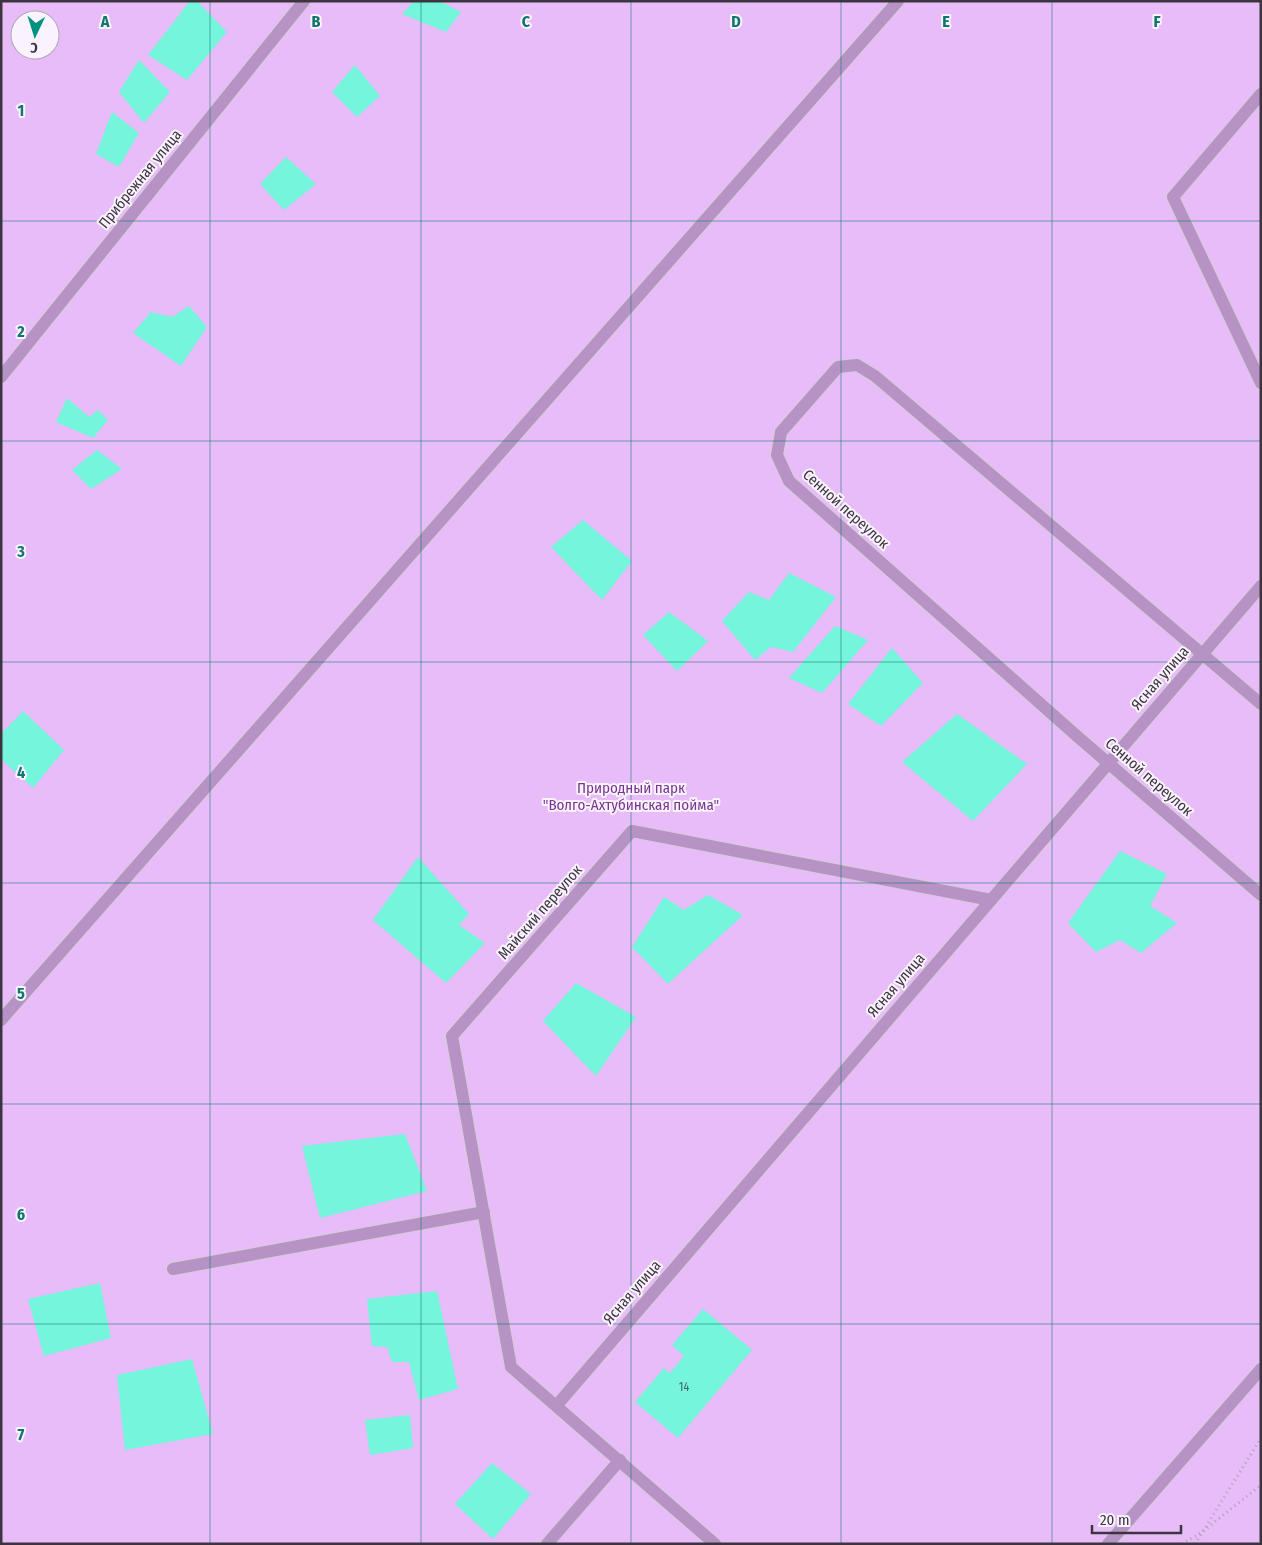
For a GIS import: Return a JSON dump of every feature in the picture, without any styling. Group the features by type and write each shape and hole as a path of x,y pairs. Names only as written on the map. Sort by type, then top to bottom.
{"street":[{"name":"Прибрежная улица","path":"1,376 304,1"},
{"path":"1,1020 898,1"},
{"path":"1261,94 1173,197 1261,383"},
{"name":"Сенной переулок","path":"1261,704 875,376 857,365 838,368 781,432 776,455 789,481 1261,895"},
{"name":"Ясная улица","path":"557,1405 1261,586"},
{"name":"Майский переулок","path":"557,1405 511,1367 452,1036 632,831 991,900"},
{"path":"173,1269 484,1212"},
{"path":"1108,1544 1261,1369"},
{"path":"557,1405 715,1544"},
{"path":"547,1544 620,1460"}],"path":[{"path":"1194,1544 1261,1438"},
{"path":"1182,1544 1202,1532 1261,1485"}],"green space":[{"name":"Природный парк \"Волго-Ахтубинская пойма\"","path":"1,1 1261,1 1261,1544 1,1544"}],"building":[{"path":"190,1 197,1 227,32 187,80 148,55"},
{"path":"414,1 439,1 461,12 446,32 402,14"},
{"path":"139,60 170,92 144,123 119,92"},
{"path":"355,65 380,96 357,117 332,92"},
{"path":"112,112 139,133 119,167 96,154"},
{"path":"286,157 316,184 284,210 260,184"},
{"path":"189,306 207,327 181,366 133,333 151,312 172,317"},
{"path":"67,398 89,417 98,410 108,420 93,438 56,422"},
{"path":"97,450 122,469 91,489 72,470"},
{"path":"583,520 632,561 602,600 551,547"},
{"path":"789,573 836,597 793,652 771,647 755,660 722,621 749,592 769,600"},
{"path":"669,612 708,641 677,671 643,635"},
{"path":"835,626 868,640 822,693 789,678"},
{"path":"892,648 923,683 881,726 848,704"},
{"path":"23,711 64,750 33,788 1,759 1,734"},
{"path":"957,714 1027,764 973,821 902,762"},
{"path":"1120,851 1167,874 1150,906 1177,923 1141,953 1120,940 1096,952 1068,923"},
{"path":"418,857 469,914 459,925 485,943 446,983 373,920"},
{"path":"708,895 743,915 668,984 632,947 664,897 684,910"},
{"path":"576,983 636,1017 596,1076 543,1021"},
{"path":"405,1134 427,1191 320,1218 302,1146"},
{"path":"100,1283 111,1338 44,1356 28,1299"},
{"path":"437,1291 458,1389 419,1400 409,1362 392,1362 387,1347 372,1346 367,1299"},
{"path":"703,1309 752,1350 678,1438 635,1402 664,1368 670,1373 684,1356 672,1345"},
{"path":"192,1359 213,1434 125,1450 117,1375"},
{"path":"410,1415 413,1448 370,1455 365,1420"},
{"path":"492,1463 531,1494 493,1539 455,1504"}]}
